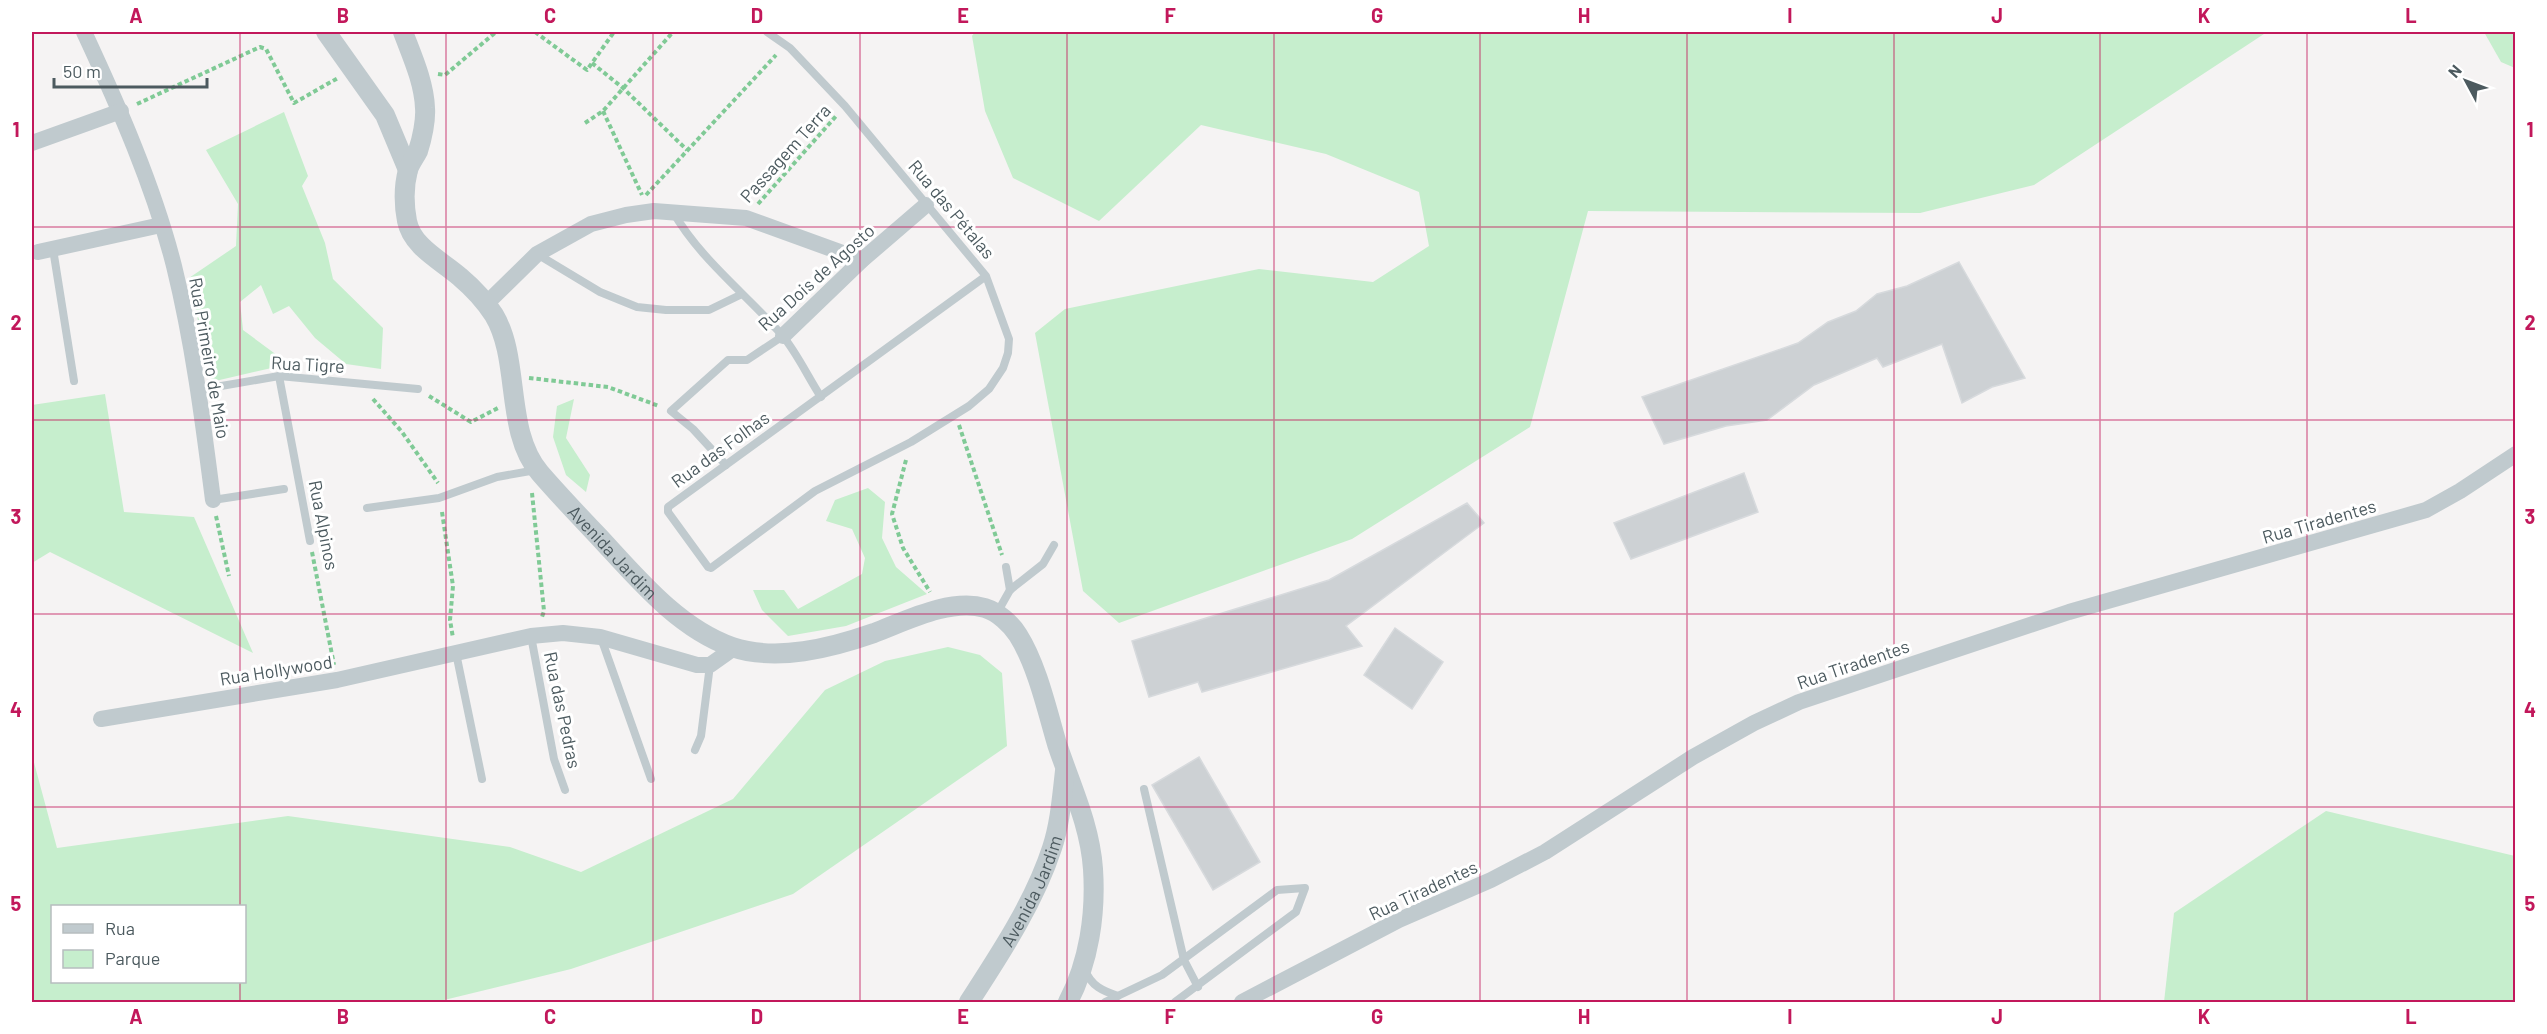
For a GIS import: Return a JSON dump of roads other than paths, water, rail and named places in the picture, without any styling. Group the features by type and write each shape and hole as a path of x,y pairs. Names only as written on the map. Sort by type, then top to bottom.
{"street":[{"name":"Rua Primeiro de Maio","path":"84,32 121,111 173,264 198,390 213,500"},
{"path":"326,32 385,115 408,170"},
{"name":"Avenida Jardim","path":"403,32 418,72 426,109 418,150 408,170 405,202 412,234 423,247 474,289 500,327 511,376 519,430 536,470 655,595 690,625 734,648 760,652 818,649 851,641 941,609 976,606 997,613 1018,636 1027,654 1085,823 1092,854 1093,905 1084,966 1068,1002"},
{"path":"32,143 121,111"},
{"path":"394,134 409,140 421,134"},
{"name":"Rua Dois de Agosto","path":"783,336 862,260 926,205"},
{"path":"486,304 537,254 591,224 654,211 746,218 862,260"},
{"path":"46,250 161,225"},
{"name":"Rua Tiradentes","path":"1242,1002 1399,920 1491,880 1545,852 1694,757 1755,723 1799,702 2069,612 2426,510 2460,491 2516,454"},
{"name":"Rua Hollywood","path":"101,719 337,680 531,636 563,633 600,637 669,658 697,665 710,665"},
{"path":"710,665 734,648"},
{"name":"Avenida Jardim","path":"969,1002 1025,908 1042,873 1058,823 1065,769"}],"lane":[{"name":"Rua das Pétalas","path":"767,32 785,45 845,106 986,276 1009,339 1004,368 989,389 956,414 911,442"},
{"path":"672,212 687,236 740,295 783,336 821,397"},
{"path":"46,250 74,381"},
{"path":"537,254 600,292 637,307 709,310 740,295"},
{"name":"Rua das Folhas","path":"911,442 815,491 710,568 668,512 668,507 986,276"},
{"name":"Rua Dois de Agosto","path":"726,465 693,429 671,411 728,360 747,360 783,336"},
{"name":"Rua Tigre","path":"198,390 279,376 418,389"},
{"name":"Rua Alpinos","path":"279,376 310,541"},
{"path":"367,508 439,498 497,477 536,470"},
{"path":"213,500 284,489"},
{"path":"997,613 1010,590 1043,564 1054,545"},
{"path":"1006,567 1010,590"},
{"name":"Rua das Pedras","path":"531,636 554,759 565,790"},
{"path":"600,637 651,778"},
{"path":"456,653 482,778"},
{"path":"695,750 701,736 710,665"},
{"path":"1144,789 1184,960 1198,987"},
{"path":"1105,1002 1149,982 1184,960 1276,890 1305,888 1296,912 1175,1002"},
{"path":"1084,966 1100,990 1118,996"}]}
